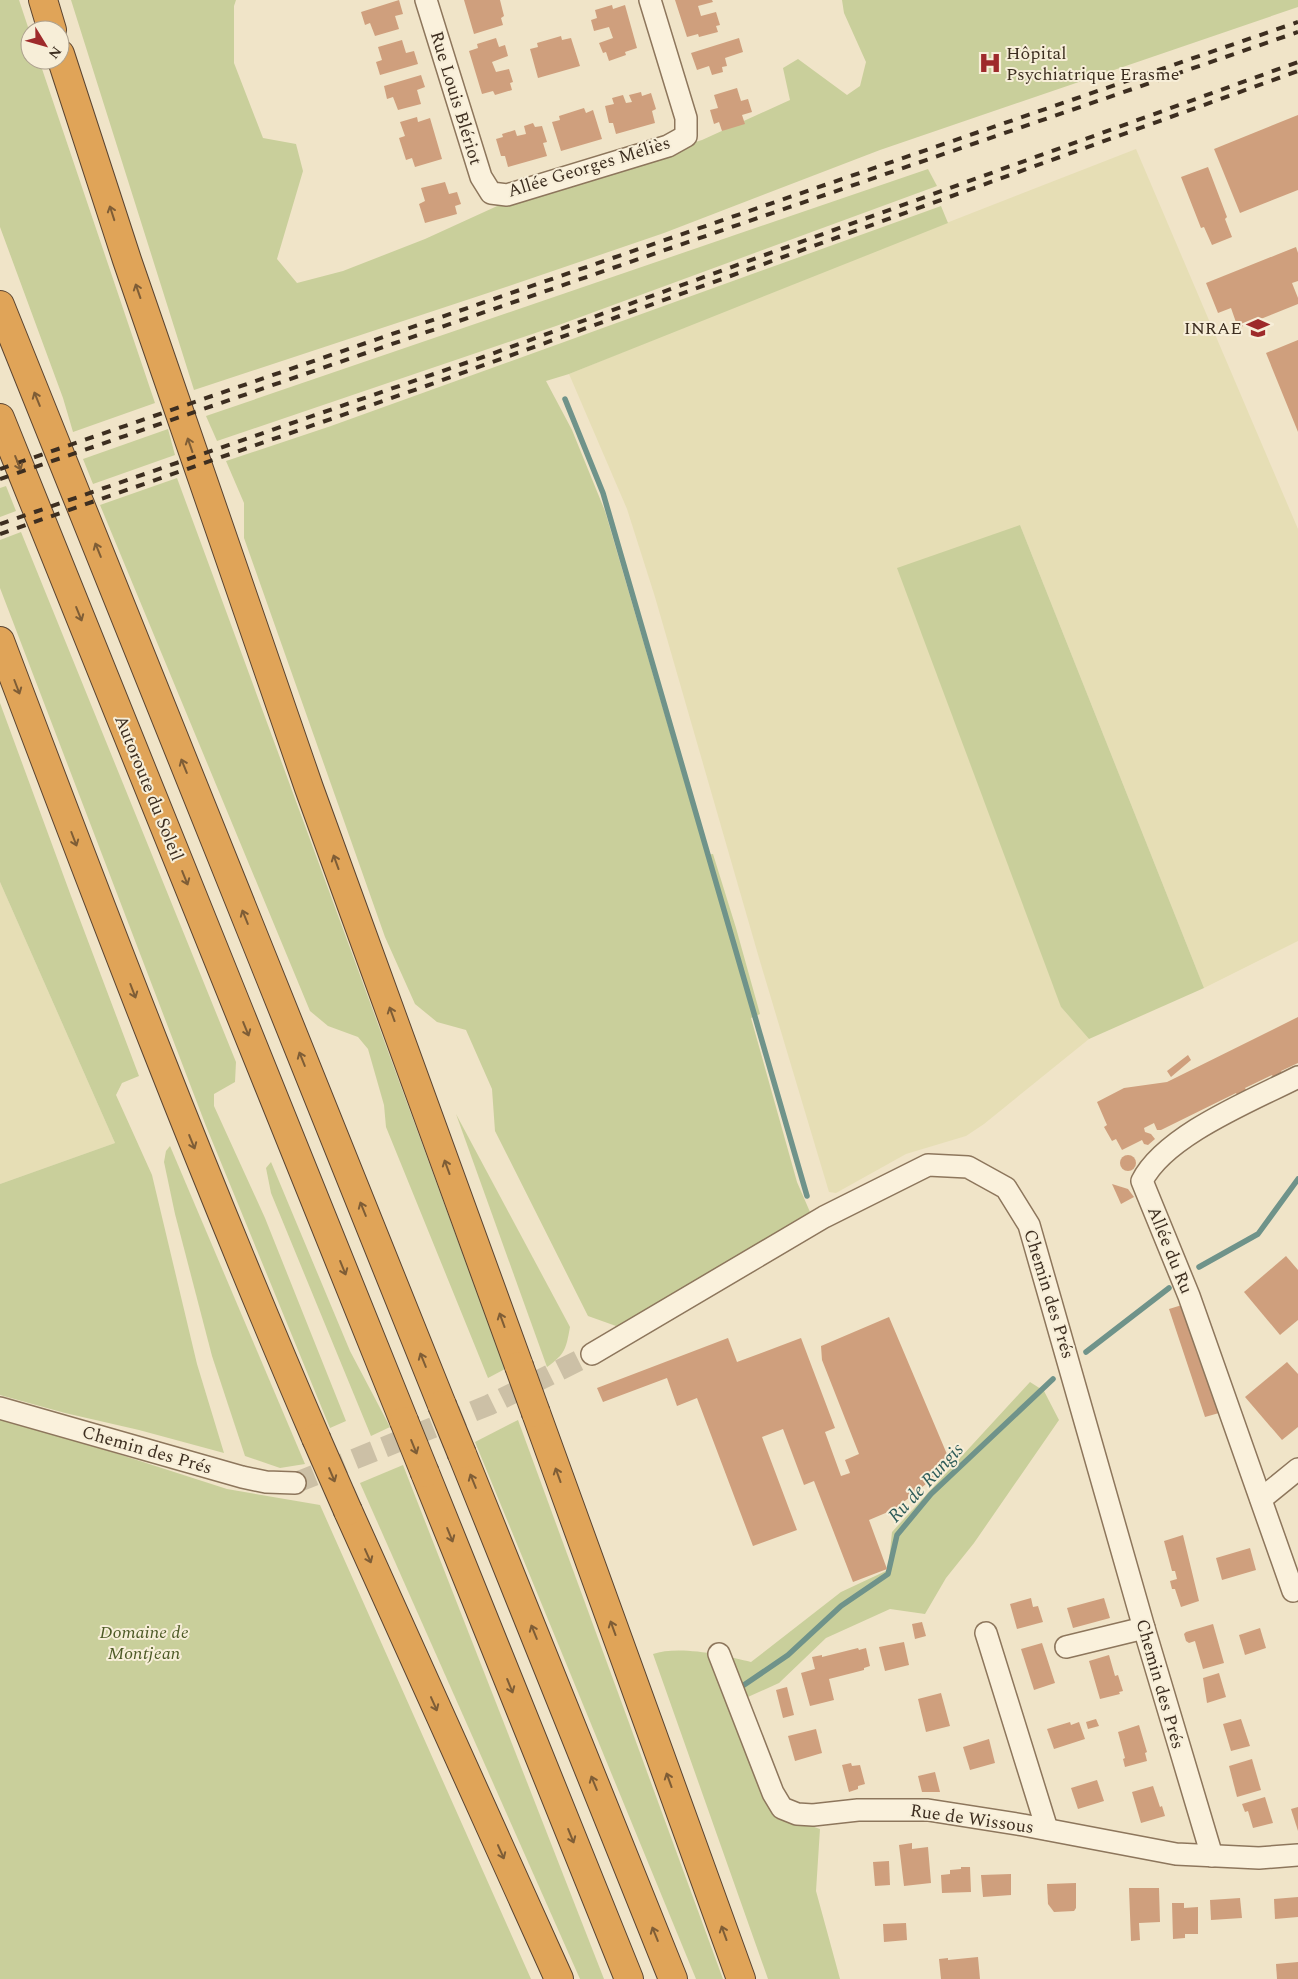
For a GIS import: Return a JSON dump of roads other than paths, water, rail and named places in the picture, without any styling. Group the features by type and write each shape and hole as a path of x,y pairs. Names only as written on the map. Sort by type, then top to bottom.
{"highway":[{"path":"42,0 49,20"},
{"path":"65,70 127,260 293,742 741,1979"},
{"path":"0,305 673,1979"},
{"name":"Autoroute du Soleil","path":"0,418 629,1979"},
{"path":"0,641 164,1073 248,1278 348,1511 559,1979"}],"street":[{"name":"Rue Louis Blériot","path":"426,0 481,178 490,193"},
{"name":"Allée Georges Méliès","path":"490,193 506,194 516,192 668,146 686,136 686,118 650,0"},
{"name":"Allée du Ru","path":"1296,1595 1188,1296 1142,1181 1147,1170 1166,1152 1199,1128 1298,1078"},
{"name":"Chemin des Prés","path":"592,1354 824,1217 928,1165 968,1167 1006,1188 1029,1225 1144,1628 1212,1856"},
{"name":"Chemin des Prés","path":"0,1408 242,1477 266,1482 295,1484"},
{"path":"1261,1499 1298,1469"},
{"path":"1066,1647 1144,1628"},
{"path":"986,1633 1047,1830"},
{"name":"Rue de Wissous","path":"719,1654 773,1792 782,1808 797,1814 813,1815 858,1810 928,1810 1176,1854 1259,1858 1298,1855"}],"waterway":[{"path":"565,399 603,493 807,1196"},
{"name":"Ru de Rungis","path":"1199,1267 1258,1234 1298,1179"},
{"name":"Ru de Rungis","path":"1086,1352 1169,1288"},
{"name":"Ru de Rungis","path":"741,1687 788,1655 841,1606 888,1574 897,1535 931,1494 1053,1379"}],"tunnel":[{"path":"295,1483 489,1405 592,1354"}],"railway":[{"path":"0,469 1298,22"},
{"path":"0,479 1298,32"},
{"path":"0,524 483,357 1298,62"},
{"path":"0,534 426,386 1298,71"}],"place":[{"name":"Hôpital Psychiatrique Erasme","path":"990,63"},
{"name":"INRAE","path":"1258,328"}],"park label":[{"name":"Domaine de Montjean","path":"144,1642"}]}
